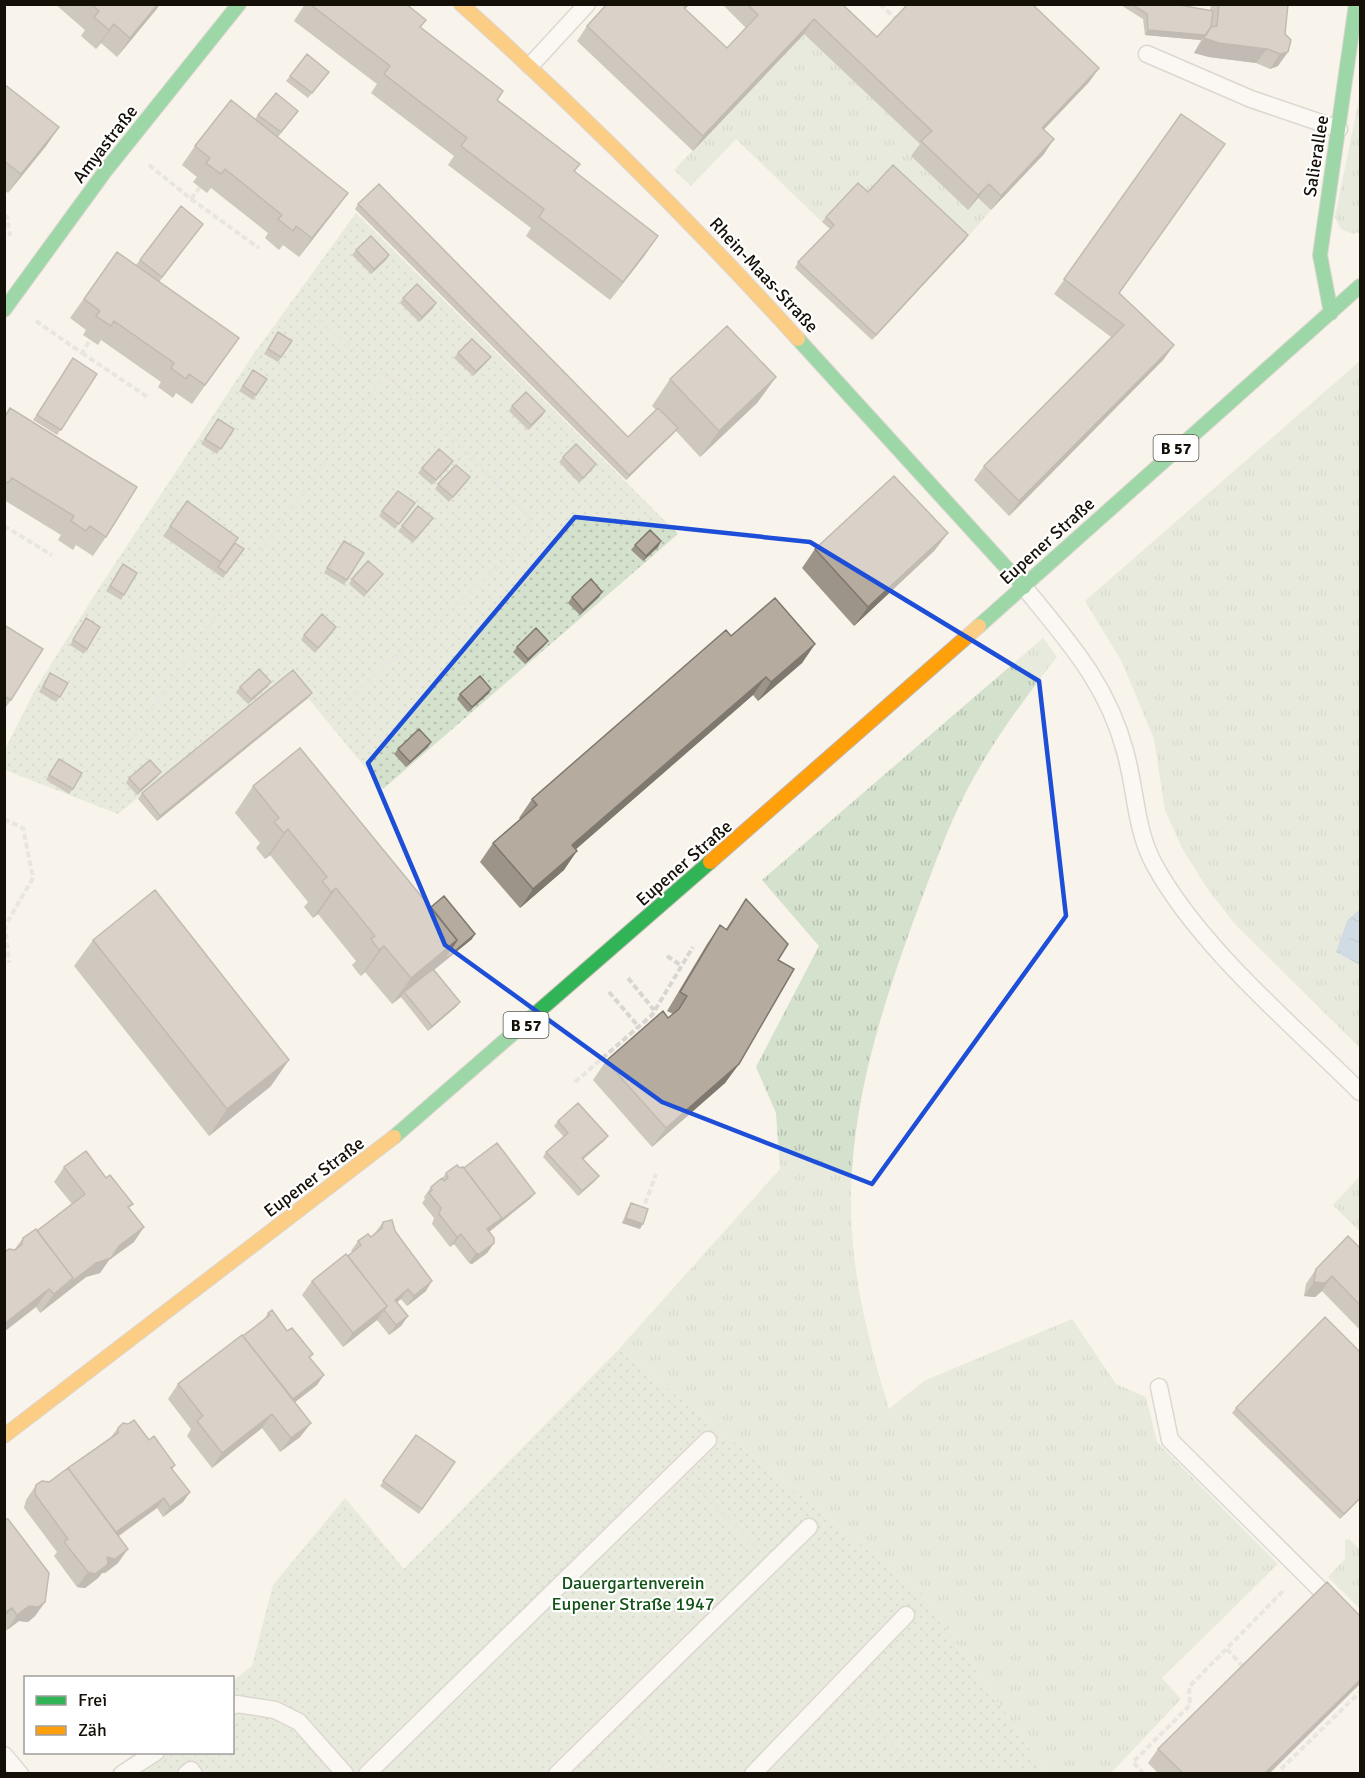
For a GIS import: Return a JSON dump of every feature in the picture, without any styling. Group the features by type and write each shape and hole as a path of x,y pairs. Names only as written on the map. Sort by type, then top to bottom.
{"main road":[{"name":"Amyastraße","path":"7,306 126,146 239,4"},
{"name":"Rhein-Maas-Straße","path":"461,4 530,66 710,242 1024,587"},
{"name":"Salierallee","path":"1331,313 1320,255 1356,4"},
{"name":"Eupener Straße","path":"4,1436 413,1123 1024,587 1360,286"}],"lane":[{"path":"530,66 587,4"},
{"path":"1147,54 1251,99 1339,129"},
{"path":"1024,587 1092,672 1108,702 1126,752 1137,818 1153,862 1178,904 1241,974 1360,1092"},
{"path":"1159,1387 1170,1440 1360,1629"},
{"path":"367,1773 708,1440"},
{"path":"557,1773 809,1527"},
{"path":"753,1773 906,1615"},
{"path":"234,1705 275,1710 300,1722 345,1773"},
{"path":"122,1773 153,1754"},
{"path":"4,1755 20,1773"},
{"path":"186,1773 191,1770 194,1773"}],"path":[{"path":"880,4 897,20"},
{"path":"126,146 191,199 259,248"},
{"path":"191,199 200,187"},
{"path":"4,215 7,217 10,236"},
{"path":"7,306 148,398"},
{"path":"310,314 420,404 528,515 531,525 528,537 521,547 331,714"},
{"path":"82,353 90,340"},
{"path":"260,554 385,375"},
{"path":"4,526 52,555"},
{"path":"126,747 228,599 247,587"},
{"path":"4,819 23,828 33,878 5,926 9,963"},
{"path":"575,1082 654,1010 693,947"},
{"path":"607,954 654,1010"},
{"path":"667,956 682,966"},
{"path":"590,970 638,1026"},
{"path":"642,1213 656,1174"},
{"path":"680,1468 772,1564"},
{"path":"1144,1773 1133,1762 1190,1705 1189,1687 1303,1572"},
{"path":"1227,1649 1244,1668"},
{"path":"850,1674 910,1773"},
{"path":"1281,1769 1360,1692"},
{"path":"626,1707 667,1773"}],"highlighted area":[{"path":"575,517 810,542 1039,681 1066,916 872,1184 662,1102 445,945 368,763"}],"green space":[{"path":"804,34 921,145 911,156 967,209 978,198 991,210 965,240 890,171 865,197 822,222 736,139 691,186 674,170"},
{"path":"1360,94 1360,232 1353,234 1341,229 1335,217"},
{"path":"356,213 678,534 383,789 289,675 118,814 5,770 4,751 36,688 99,588 255,352"},
{"path":"1360,361 1360,1048 1234,923 1207,888 1183,850 1165,810 1154,739 1122,662 1085,601"},
{"path":"1043,638 1057,657 1009,721 968,788 940,850 891,986 870,1058 856,1133 852,1171 852,1235 863,1310 889,1409 924,1381 1072,1319 1116,1384 1146,1397 1157,1442 1278,1564 1162,1678 1181,1699 1111,1773 1047,1773 921,1593 619,1349 780,1169 776,1113 756,1067 819,946 762,880"},
{"path":"1360,1176 1360,1232 1333,1205"},
{"name":"Dauergartenverein Eupener Straße 1947","path":"619,1349 921,1593 1047,1773 116,1774 112,1770 134,1754 234,1754 234,1680 252,1666 273,1585 345,1498 404,1569"},
{"path":"1349,1539 1360,1550 1360,1609 1328,1577 1345,1559 1345,1540"}],"water":[{"path":"1360,909 1360,965 1336,952 1347,921"}],"building":[{"path":"91,4 158,4 130,38 114,24 109,30 94,17 99,11"},
{"path":"310,4 406,4 426,20 420,27 503,91 497,100 580,164 574,171 658,236 623,282 539,217 544,209 461,146 467,138 384,74 390,66"},
{"path":"607,4 687,4 684,8 727,48 758,15 747,4 842,4 877,37 908,4 1032,4 1099,68 1042,128 1054,139 1001,196 989,184 978,195 921,141 932,131 814,19 703,136 587,26"},
{"path":"1131,4 1174,4 1213,11 1211,27 1205,35 1148,30 1147,14"},
{"path":"1219,4 1288,4 1285,34 1291,40 1288,52 1280,54 1267,49 1219,43 1204,38 1211,27 1217,26"},
{"path":"307,54 329,72 312,93 290,76"},
{"path":"4,84 59,127 21,174 4,161"},
{"path":"276,93 298,111 281,132 258,115"},
{"path":"231,100 348,193 312,238 296,226 293,231 278,219 282,215 225,169 221,174 206,163 210,158 195,146"},
{"path":"1181,114 1225,144 1119,293 1174,345 1019,501 984,466 1124,325 1064,279"},
{"path":"893,165 968,235 876,335 798,262 834,225 826,217 858,183 868,192"},
{"path":"379,184 628,437 658,408 678,428 629,475 358,204"},
{"path":"181,206 203,224 162,277 140,260"},
{"path":"371,236 389,255 374,269 356,250"},
{"path":"117,252 239,338 205,385 189,374 186,379 171,368 174,363 114,321 111,326 96,316 100,311 84,299"},
{"path":"417,284 436,303 422,317 403,298"},
{"path":"727,326 776,377 719,431 670,379"},
{"path":"278,332 292,341 281,357 268,349"},
{"path":"472,339 491,357 476,371 458,353"},
{"path":"73,358 97,374 61,430 37,415"},
{"path":"253,370 267,379 256,395 243,386"},
{"path":"526,392 545,411 531,425 512,406"},
{"path":"10,408 137,487 106,537 90,526 86,531 71,521 74,516 12,478 8,483 4,480 4,418"},
{"path":"218,419 234,429 221,449 205,439"},
{"path":"576,444 596,464 583,478 563,457"},
{"path":"439,449 453,461 436,480 422,468"},
{"path":"456,465 470,477 453,497 438,484"},
{"path":"894,476 948,533 868,607 815,549"},
{"path":"398,491 415,503 399,524 382,511"},
{"path":"187,501 238,538 221,562 170,526"},
{"path":"418,506 433,518 416,538 402,526"},
{"path":"650,530 661,541 646,556 635,545"},
{"path":"344,541 364,553 347,580 327,568"},
{"path":"235,543 244,549 226,573 218,567"},
{"path":"368,561 383,574 367,592 352,579"},
{"path":"123,564 137,573 124,595 110,586"},
{"path":"591,579 602,592 583,610 572,597"},
{"path":"775,598 815,644 771,682 766,677 572,845 577,851 533,889 493,843 537,805 532,799 726,630 731,636"},
{"path":"322,614 336,627 318,648 304,635"},
{"path":"86,618 100,627 87,649 73,640"},
{"path":"4,625 43,649 11,700 4,696"},
{"path":"536,628 548,641 528,659 517,647"},
{"path":"259,669 271,682 251,699 240,687"},
{"path":"293,670 312,693 160,816 142,793"},
{"path":"50,673 68,683 60,697 43,687"},
{"path":"480,676 491,689 472,707 460,694"},
{"path":"419,729 431,742 410,762 398,749"},
{"path":"300,748 457,940 411,978 384,946 379,950 371,939 375,936 336,888 331,892 322,881 327,877 288,829 284,833 274,822 279,818 253,786"},
{"path":"59,759 82,773 73,789 49,775"},
{"path":"150,760 161,772 140,790 129,778"},
{"path":"155,890 289,1060 227,1109 93,940"},
{"path":"444,896 475,934 443,961 457,940 431,907"},
{"path":"746,899 788,944 778,960 794,969 739,1064 666,1128 606,1061 663,1011 668,1018 679,1009 687,996 680,992 720,925 727,930"},
{"path":"433,969 460,1002 432,1026 404,992"},
{"path":"578,1103 608,1136 582,1158 599,1176 582,1191 546,1152 568,1133 558,1121"},
{"path":"497,1143 535,1193 501,1220 502,1218 464,1168"},
{"path":"86,1151 106,1178 110,1175 133,1204 128,1207 144,1227 119,1246 111,1258 96,1263 70,1283 73,1278 37,1231 85,1194 64,1167"},
{"path":"457,1165 460,1168 463,1167 502,1218 487,1229 494,1238 494,1243 479,1254 461,1234 457,1237 439,1214 441,1208 429,1193 432,1190 431,1187 442,1178 444,1181 448,1178 446,1173"},
{"path":"631,1203 648,1209 643,1224 626,1218"},
{"path":"392,1220 395,1231 432,1281 414,1296 408,1289 395,1300 408,1316 396,1325 384,1310 387,1306 348,1256 361,1245 358,1241 368,1234 371,1237 382,1228 383,1222"},
{"path":"36,1229 73,1278 54,1294 49,1289 4,1324 4,1252 9,1249 15,1250 22,1244 23,1238"},
{"path":"1348,1236 1360,1248 1360,1305 1332,1276 1325,1283 1314,1282 1316,1269"},
{"path":"346,1254 387,1306 353,1333 312,1281"},
{"path":"272,1310 287,1331 292,1328 313,1354 309,1357 324,1375 293,1399 243,1336 270,1315 268,1313"},
{"path":"1325,1317 1360,1352 1360,1498 1344,1514 1236,1408"},
{"path":"242,1335 311,1423 291,1438 272,1414 222,1453 197,1421 203,1416 178,1384"},
{"path":"134,1420 149,1440 154,1436 175,1465 171,1468 190,1492 170,1507 164,1498 116,1532 68,1468 118,1433 118,1428 123,1423 128,1424"},
{"path":"416,1435 455,1462 422,1509 383,1481"},
{"path":"68,1468 128,1549 115,1559 107,1557 108,1564 95,1574 88,1572 64,1542 68,1539 35,1494 36,1485 42,1481 49,1482"},
{"path":"4,1519 8,1519 49,1573 45,1602 38,1607 29,1606 17,1615 12,1608 4,1613"},
{"path":"1327,1582 1360,1616 1360,1680 1265,1773 1183,1773 1158,1749"}],"traffic: fast":[{"path":"4,310 106,170 239,4"},
{"path":"1331,313 1320,255 1356,4"},
{"path":"979,626 1360,286"},
{"path":"798,339 1024,587"},
{"path":"394,1137 710,862"}],"traffic: slow":[{"path":"461,4 634,167 798,339"},
{"path":"710,862 979,626"},
{"path":"4,1436 394,1137"}]}
